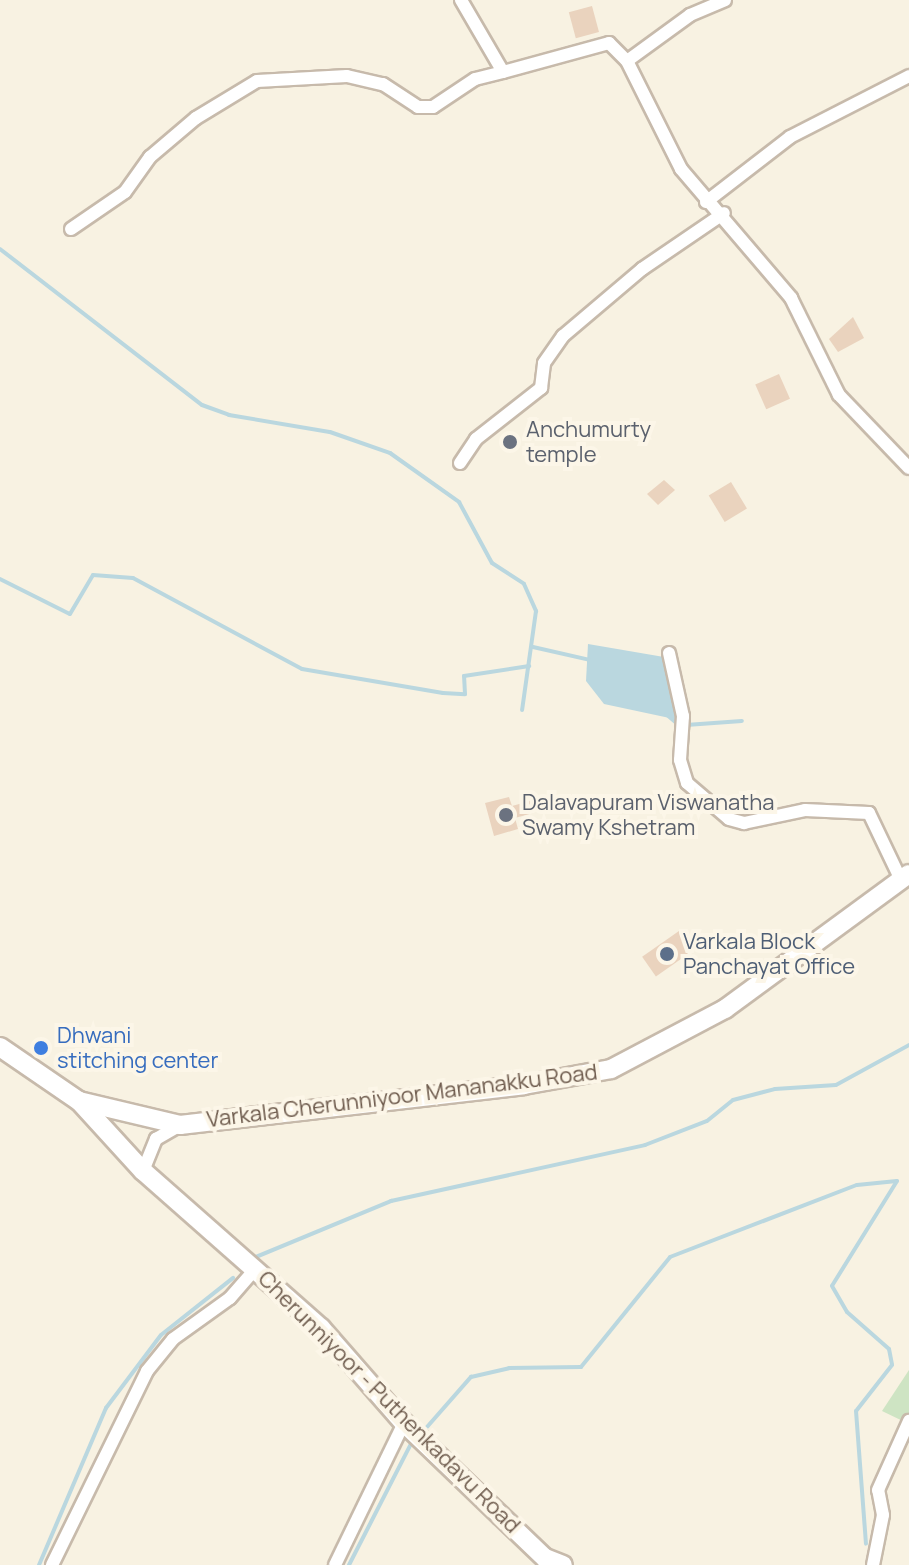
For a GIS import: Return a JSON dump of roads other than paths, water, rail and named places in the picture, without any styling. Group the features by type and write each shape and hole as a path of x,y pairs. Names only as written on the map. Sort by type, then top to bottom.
{"main road":[{"name":"Varkala Cherunniyoor Mananakku Road","path":"0,1047 79,1101 180,1125 524,1085 619,1067 725,1009 905,877"},
{"name":"Cherunniyoor - Puthenkadavu Road","path":"79,1101 143,1171 321,1328 404,1423 545,1561 563,1565"}],"street":[{"path":"461,0 503,72"},
{"path":"627,61 690,15 725,0"},
{"path":"71,229 125,192 150,157 196,118 257,81 347,76 383,84 418,107 433,107 475,79 609,43 627,61 681,169 706,202 724,213 791,298 839,395 909,468"},
{"path":"706,202 790,137 909,76"},
{"path":"460,463 476,439 541,388 544,363 563,336 642,269 724,213"},
{"path":"669,653 686,735 680,760 687,783 729,819 744,823 847,807 869,813 905,877"},
{"path":"143,1171 156,1139 180,1125"},
{"path":"52,1565 147,1371 173,1339 230,1298 255,1269"},
{"path":"873,1565 883,1515 878,1490 909,1421"},
{"path":"335,1565 404,1423"}],"water":[{"path":"588,644 664,657 679,720 604,704 586,681"}],"waterway":[{"path":"0,249 202,405 229,415 330,432 390,453 459,502 492,563 524,584 536,611 522,710"},
{"path":"0,579 70,614 93,575 133,578 302,669 443,693 465,694 464,676 529,666"},
{"path":"533,647 590,660"},
{"path":"666,714 680,726"},
{"path":"686,725 742,721"},
{"path":"251,1259 391,1201 645,1145 707,1121 733,1100 775,1089 836,1085 909,1045"},
{"path":"427,1427 471,1377 509,1368 581,1367 670,1257 857,1185 897,1181 832,1286 847,1312 889,1349 892,1365 856,1411 866,1544"},
{"path":"39,1565 106,1408 161,1335 233,1278"},
{"path":"349,1565 410,1446"}],"place":[{"name":"Anchumurty temple","path":"510,442"},
{"name":"Dalavapuram Viswanatha Swamy Kshetram","path":"506,815"},
{"name":"Varkala Block Panchayat Office","path":"667,954"},
{"name":"Dhwani stitching center","path":"41,1048"}]}
